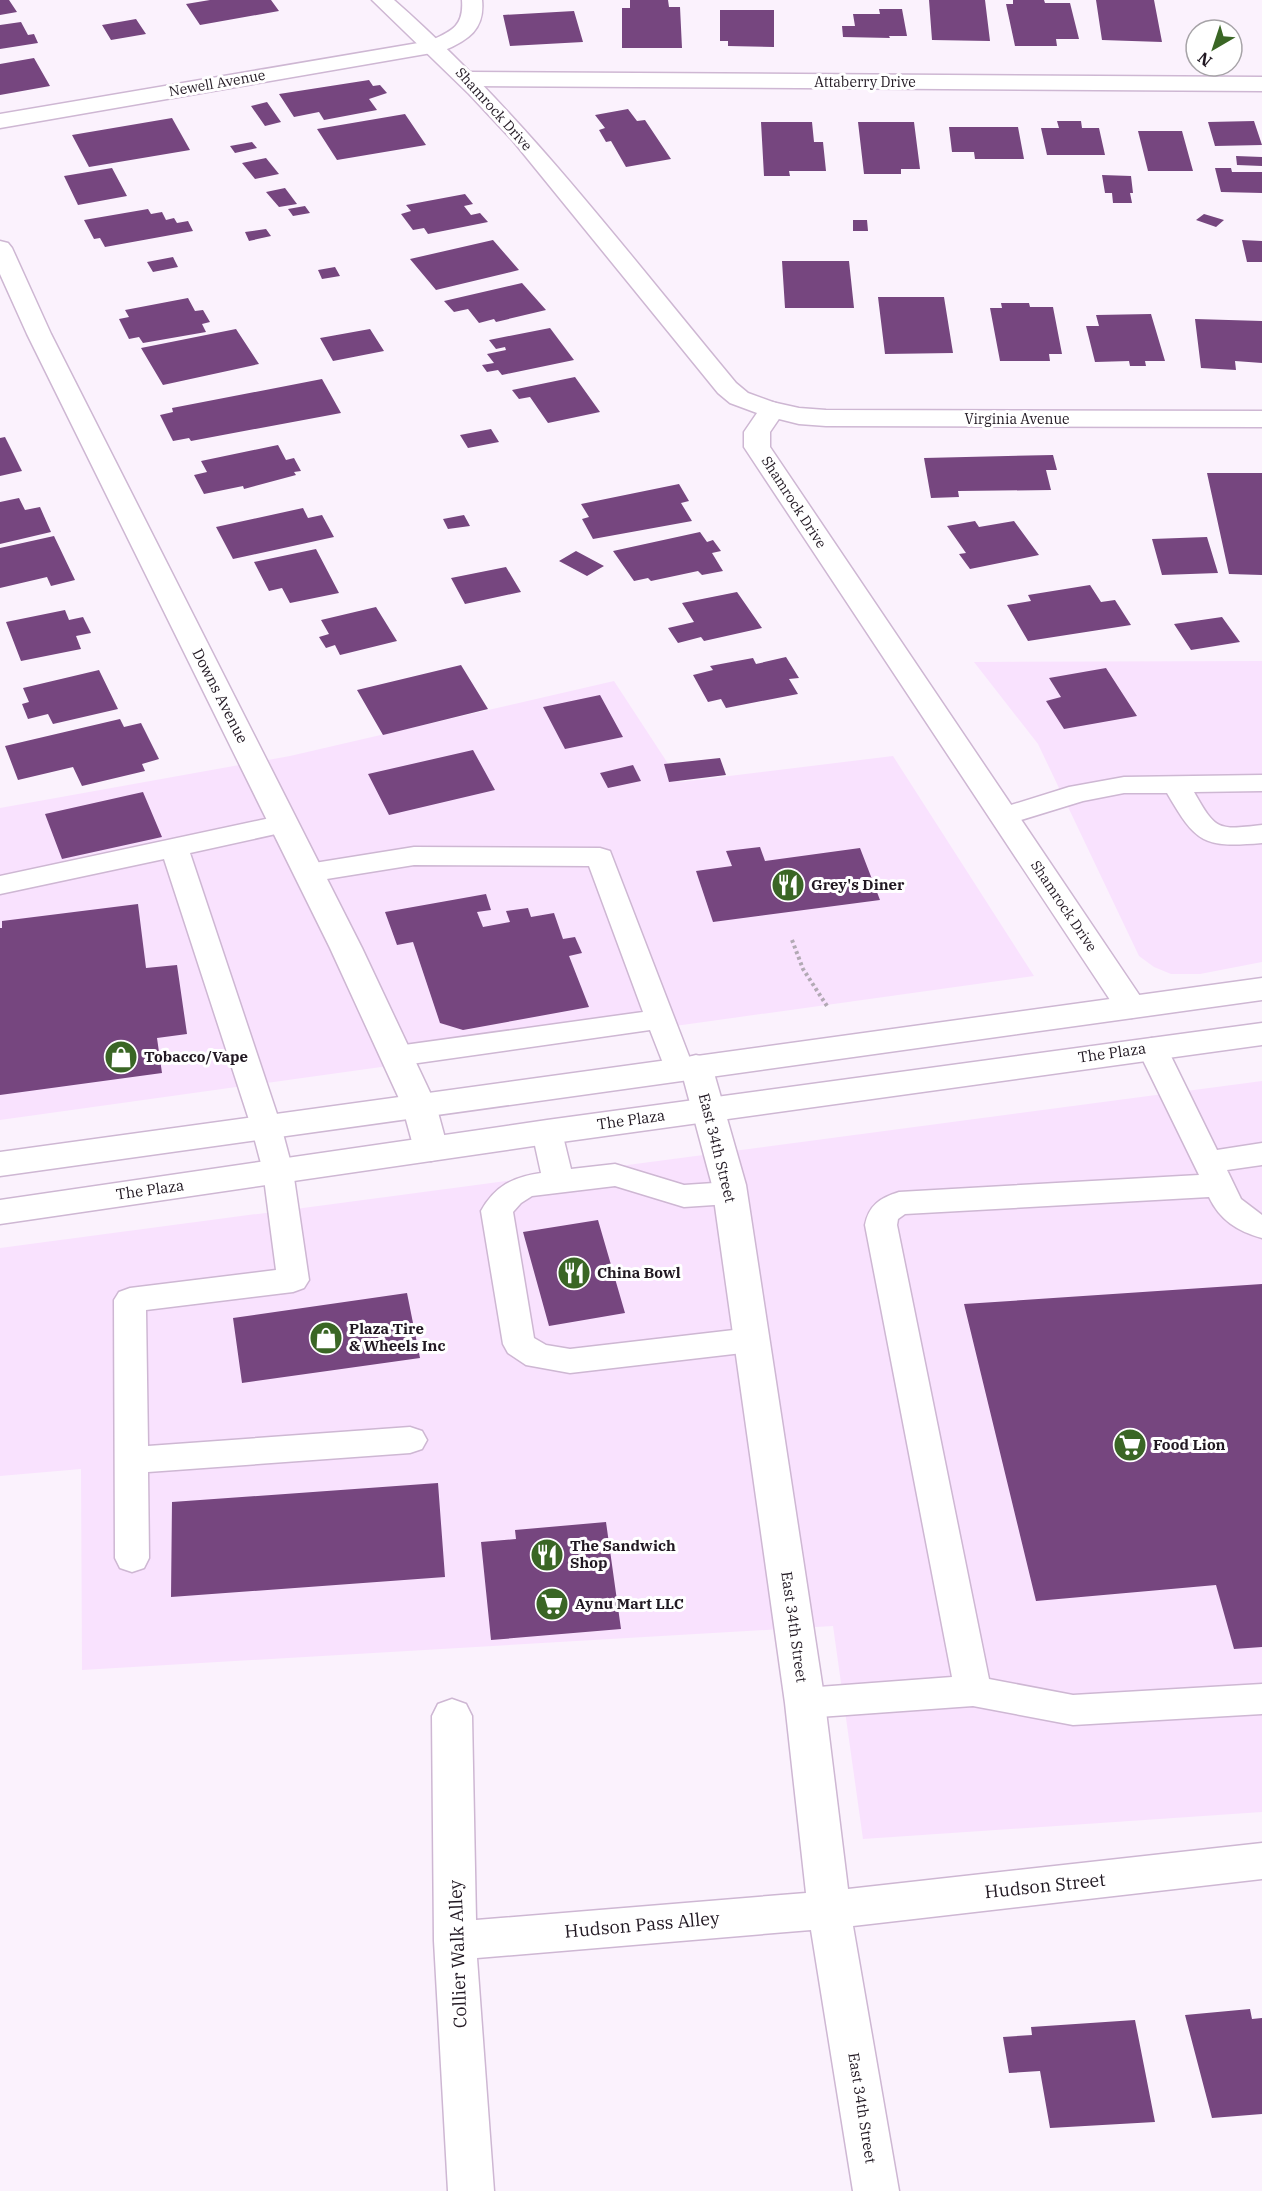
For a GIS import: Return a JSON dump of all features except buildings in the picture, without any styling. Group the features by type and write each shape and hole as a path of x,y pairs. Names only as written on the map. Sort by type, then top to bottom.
{"street":[{"name":"Shamrock Drive","path":"382,0 469,79 541,160 628,264 727,388 739,398 772,410 757,432 757,447 1131,1007"},
{"name":"Newell Avenue","path":"0,121 435,46 446,42 468,26 473,16 472,0"},
{"name":"Attaberry Drive","path":"469,79 1262,84"},
{"name":"Downs Avenue","path":"0,248 39,334 284,824 397,1056 419,1105 431,1149"},
{"name":"Virginia Avenue","path":"772,410 799,416 826,418 1262,419"},
{"path":"0,1164 1262,989"},
{"name":"The Plaza","path":"0,1212 708,1109 1262,1034"},
{"name":"East 34th Street","path":"687,1068 708,1109 729,1192 805,1703 829,1910 876,2191"},
{"name":"Collier Walk Alley","path":"452,1716 455,1941 471,2191"},
{"name":"Hudson Street","path":"829,1910 1262,1861"},
{"name":"Hudson Pass Alley","path":"455,1941 829,1910"}],"lane":[{"path":"1005,816 1090,791 1124,785 1262,783"},
{"path":"1176,784 1202,828 1214,836 1234,837 1262,834"},
{"path":"0,885 284,824"},
{"path":"132,1558 130,1300 293,1280 278,1171 266,1126 174,847"},
{"path":"308,873 414,856 600,857 661,1019 687,1068"},
{"path":"397,1056 661,1019"},
{"path":"1152,1048 1229,1206 1250,1223 1262,1227"},
{"path":"547,1132 558,1182"},
{"path":"973,1691 881,1225 883,1213 899,1203 1213,1174 1262,1154"},
{"path":"729,1192 684,1196 615,1175 519,1187 506,1197 497,1211 519,1344 538,1356 570,1361 751,1340"},
{"path":"132,1460 410,1440"},
{"path":"805,1703 973,1691 1073,1710 1262,1699"}],"path":[{"path":"792,939 803,969 827,1006"}],"shaded area":[{"path":"1262,661 1262,962 1200,974 1171,974 1154,967 1139,956 1038,744 974,662"},
{"path":"614,681 680,782 893,756 1034,976 0,1120 0,808 290,756"},
{"path":"1262,1081 1262,1812 863,1839 833,1626 82,1670 81,1469 0,1476 0,1248"}],"place":[{"name":"Grey's Diner","path":"788,885"},
{"name":"Tobacco/Vape","path":"121,1057"},
{"name":"China Bowl","path":"574,1273"},
{"name":"Plaza Tire & Wheels Inc","path":"326,1338"},
{"name":"Food Lion","path":"1130,1445"},
{"name":"The Sandwich Shop","path":"547,1555"},
{"name":"Aynu Mart LLC","path":"552,1604"}]}
